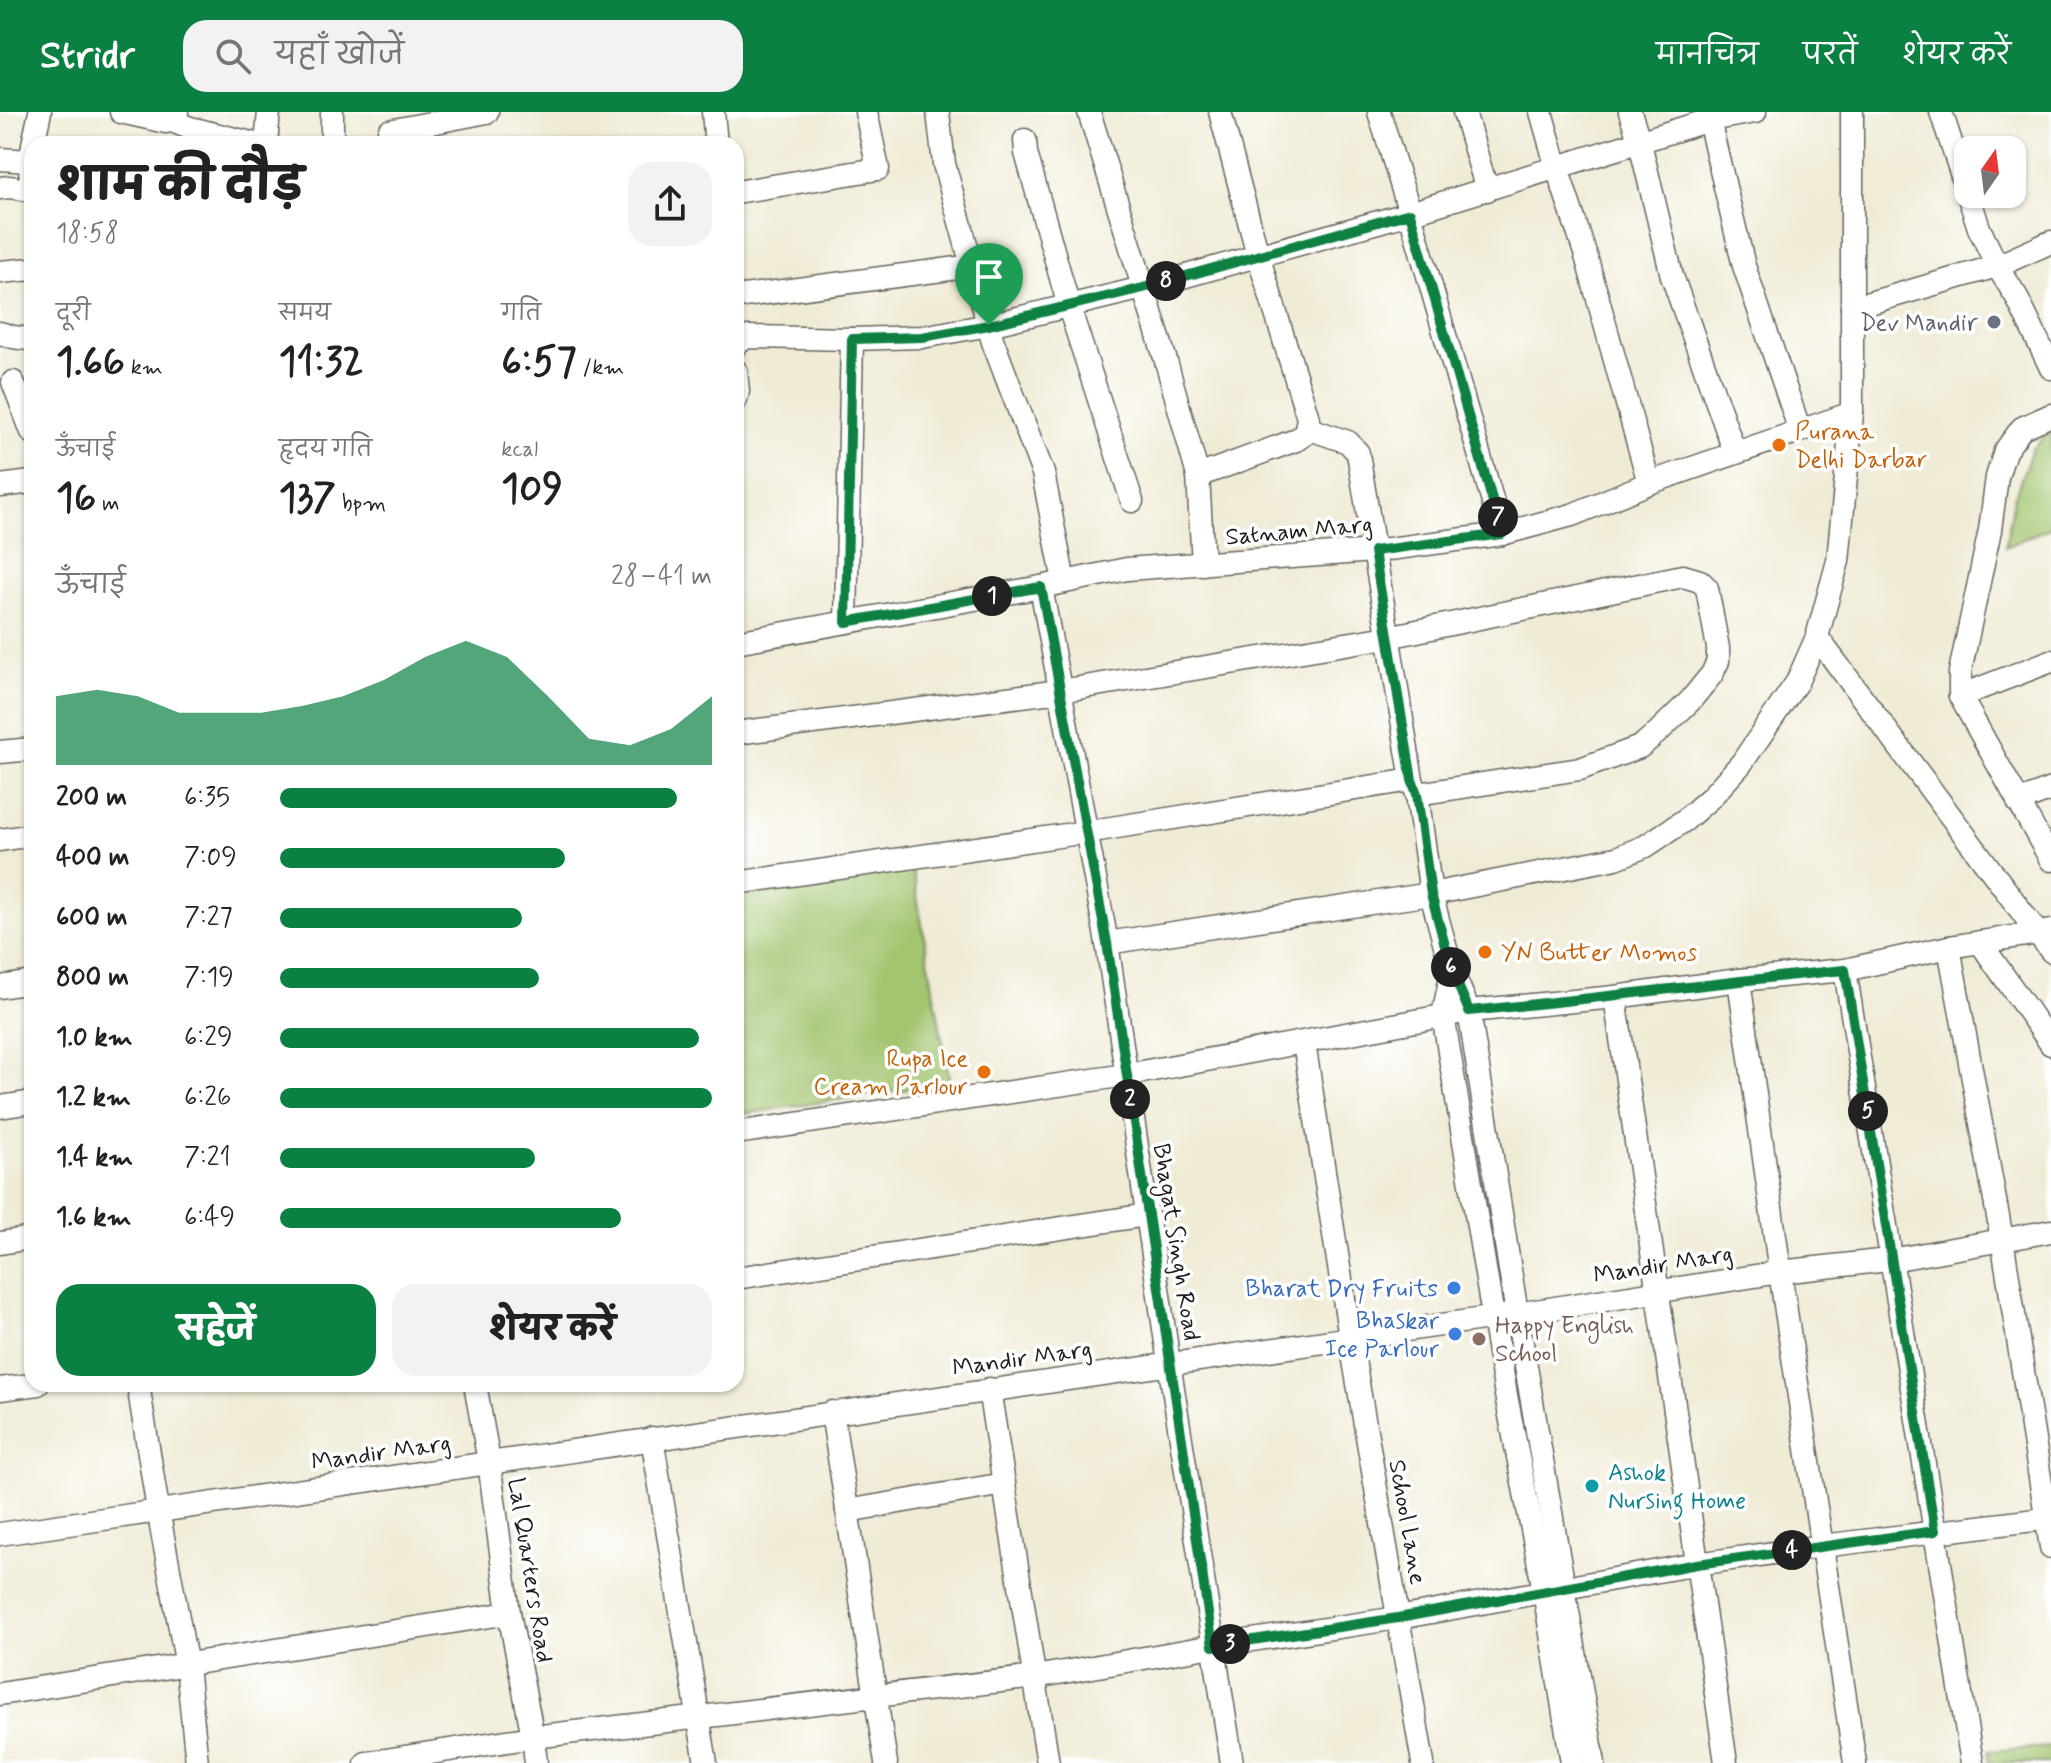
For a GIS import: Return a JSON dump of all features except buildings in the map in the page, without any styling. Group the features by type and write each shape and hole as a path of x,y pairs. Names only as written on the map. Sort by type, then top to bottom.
{"street":[{"path":"35,136 40,112"},
{"path":"121,112 166,122 174,116 190,128 222,136"},
{"path":"267,136 269,112"},
{"path":"332,112 332,136"},
{"path":"389,129 487,112"},
{"path":"713,112 715,136"},
{"path":"744,191 878,169 866,112"},
{"path":"938,112 944,164 993,342 1043,473 1064,582"},
{"path":"1089,112 1198,476 1203,564"},
{"path":"1198,476 1296,440 1305,434 1308,418 1258,255 1220,112"},
{"path":"1379,112 1502,534"},
{"path":"1464,112 1487,190"},
{"path":"1541,112 1586,256 1649,483"},
{"path":"1630,112 1672,276 1735,453"},
{"path":"744,339 922,337 989,325 1143,288 1410,213 1640,143 1708,116 1755,112"},
{"path":"1107,943 1431,894 1616,858 1646,846 1685,820 1741,764 1797,682 1817,637 1838,561 1852,413 1852,112"},
{"path":"1941,112 1954,151"},
{"path":"1708,116 1744,266 1800,431"},
{"path":"1025,140 1069,307 1132,501"},
{"path":"0,159 24,154"},
{"path":"0,188 24,190"},
{"path":"1973,208 1997,266 2016,296 2051,368"},
{"path":"1852,308 1997,266 2051,242"},
{"path":"744,296 973,266"},
{"path":"0,272 24,270"},
{"path":"0,333 24,338"},
{"path":"846,622 852,339"},
{"path":"15,382 24,408"},
{"name":"Satnam Marg","path":"744,641 1127,569 1374,551 1502,534 1572,515 1649,483 1852,413"},
{"path":"2051,415 2022,428 2005,451 1997,477 1990,530 1960,672 1960,696 2051,860"},
{"path":"1307,428 1348,442 1358,453 1431,894 1452,971 1469,1011 1517,1314 1554,1589 1572,1763"},
{"path":"0,486 24,483"},
{"path":"744,732 1060,691 1388,637 1683,576 1700,581 1707,588 1718,648 1718,661 1712,674 1658,732 1640,747 1580,769 1414,787 744,882"},
{"name":"Bhagat Singh Road","path":"1041,587 1107,943 1232,1763"},
{"path":"1817,637 2047,938"},
{"path":"1960,696 2051,661"},
{"path":"2,745 24,748"},
{"path":"2018,802 2051,789"},
{"path":"0,840 24,836"},
{"path":"744,1132 1126,1075 1469,1011 1845,970 1980,942 2047,938"},
{"path":"1980,942 2051,1044"},
{"path":"1949,947 2002,1239 2049,1518 2051,1547"},
{"path":"1845,970 1972,1763"},
{"path":"1452,971 1443,1015 1506,1395 1594,1763"},
{"path":"1739,980 1855,1763"},
{"path":"0,987 24,983"},
{"path":"1615,997 1726,1763"},
{"name":"School Lane","path":"1304,1043 1350,1337 1423,1763"},
{"path":"0,1107 24,1103"},
{"path":"744,1277 1147,1215"},
{"name":"Mandir Marg","path":"0,1534 1517,1314 1780,1272 1892,1259 2051,1231"},
{"path":"0,1243 24,1239"},
{"path":"0,1389 24,1386"},
{"path":"989,1389 1048,1763"},
{"path":"139,1392 187,1666 197,1763"},
{"name":"Lal Quarters Road","path":"476,1392 509,1613 536,1763"},
{"path":"832,1412 886,1763"},
{"path":"652,1438 706,1763"},
{"path":"847,1511 1004,1484"},
{"path":"366,1763 533,1737 1035,1677 1398,1618 1697,1564 2049,1518"},
{"path":"0,1694 509,1613"}],"green space":[{"path":"2051,429 2051,527 2005,547 2014,498 2032,449"},
{"path":"912,868 950,1083 744,1114 744,893"},
{"path":"2051,1747 2051,1763 1989,1763 1988,1751"}],"place":[{"name":"Dev Mandir","path":"1994,322"},
{"name":"Purana Delhi Darbar","path":"1779,445"},
{"name":"YN Butter Momos","path":"1485,952"},
{"name":"Rupa Ice Cream Parlour","path":"984,1072"},
{"name":"Bharat Dry Fruits","path":"1454,1288"},
{"name":"Bhaskar Ice Parlour","path":"1455,1334"},
{"name":"Happy English School","path":"1479,1339"},
{"name":"Ashok Nursing Home","path":"1592,1486"}],"route":[{"path":"1410,213 1502,534 1374,551 1412,780 1417,794 1431,894 1452,971 1469,1011 1845,970 1935,1531 1697,1564 1398,1618 1213,1646 1107,943 1041,587 846,622 852,339 922,337 989,325 1143,288 1410,213"}]}
